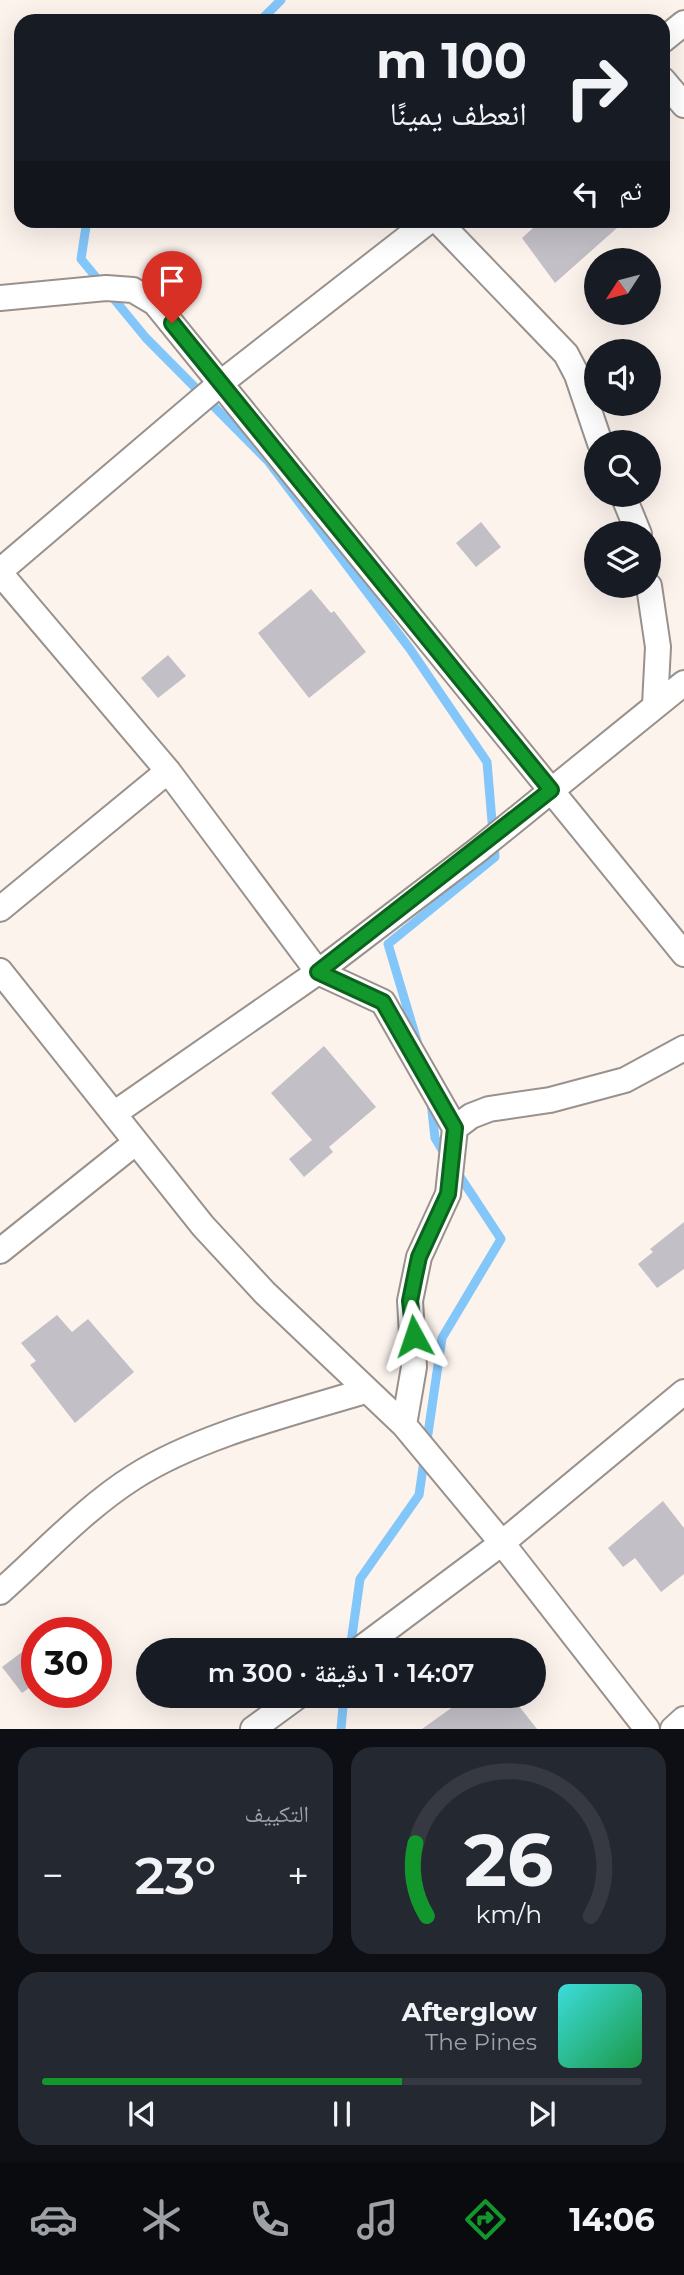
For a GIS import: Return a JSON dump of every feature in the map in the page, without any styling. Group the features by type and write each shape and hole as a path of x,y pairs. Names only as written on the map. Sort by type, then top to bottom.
{"street":[{"path":"670,34 684,23"},
{"path":"670,88 684,105"},
{"path":"404,1425 414,1367 410,1301 419,1257 448,1194 455,1128 383,1002 318,972 168,771 0,572 222,382 420,228"},
{"path":"445,228 566,354 577,375 596,430"},
{"path":"0,298 106,288 133,290 155,303 222,382 684,954"},
{"path":"651,598 658,647 656,705"},
{"path":"115,1113 318,972 684,683"},
{"path":"0,909 168,771"},
{"path":"0,971 203,1226 365,1391 404,1425 502,1543 647,1729"},
{"path":"455,1128 471,1116 489,1109 550,1100 625,1080 684,1048"},
{"path":"0,1251 135,1143"},
{"path":"0,1592 134,1477 186,1451 365,1391"},
{"path":"375,1638 502,1543 684,1392"},
{"path":"253,1729 282,1708"},
{"path":"673,1729 684,1720"}],"building":[{"path":"533,228 617,228 594,248 584,248 584,257 555,283 522,238"},
{"path":"481,522 501,547 476,567 456,543"},
{"path":"311,589 331,613 334,611 366,652 309,698 258,633"},
{"path":"168,655 186,676 158,698 141,678"},
{"path":"324,1046 376,1107 329,1147 333,1152 304,1177 289,1159 312,1140 271,1093"},
{"path":"684,1222 684,1269 657,1288 638,1264 653,1252 650,1249"},
{"path":"57,1315 72,1332 88,1319 134,1372 75,1423 30,1365 36,1361 21,1343"},
{"path":"663,1501 684,1528 684,1574 661,1592 635,1558 623,1567 608,1548"},
{"path":"21,1653 21,1692 2,1667"},
{"path":"451,1708 520,1708 537,1729 422,1729"}],"waterway":[{"path":"267,14 281,0"},
{"path":"86,228 81,259 146,338 268,461 410,649 487,762 495,857 388,944 417,1041"},
{"path":"431,1102 435,1138 447,1158"},
{"path":"352,1638 360,1579 419,1495 442,1338 501,1239 457,1172"},
{"path":"341,1729 343,1708"}],"route":[{"path":"172,323 551,790 478,850 318,972 383,1002 455,1128 448,1194 419,1257 410,1301 414,1336"}]}
